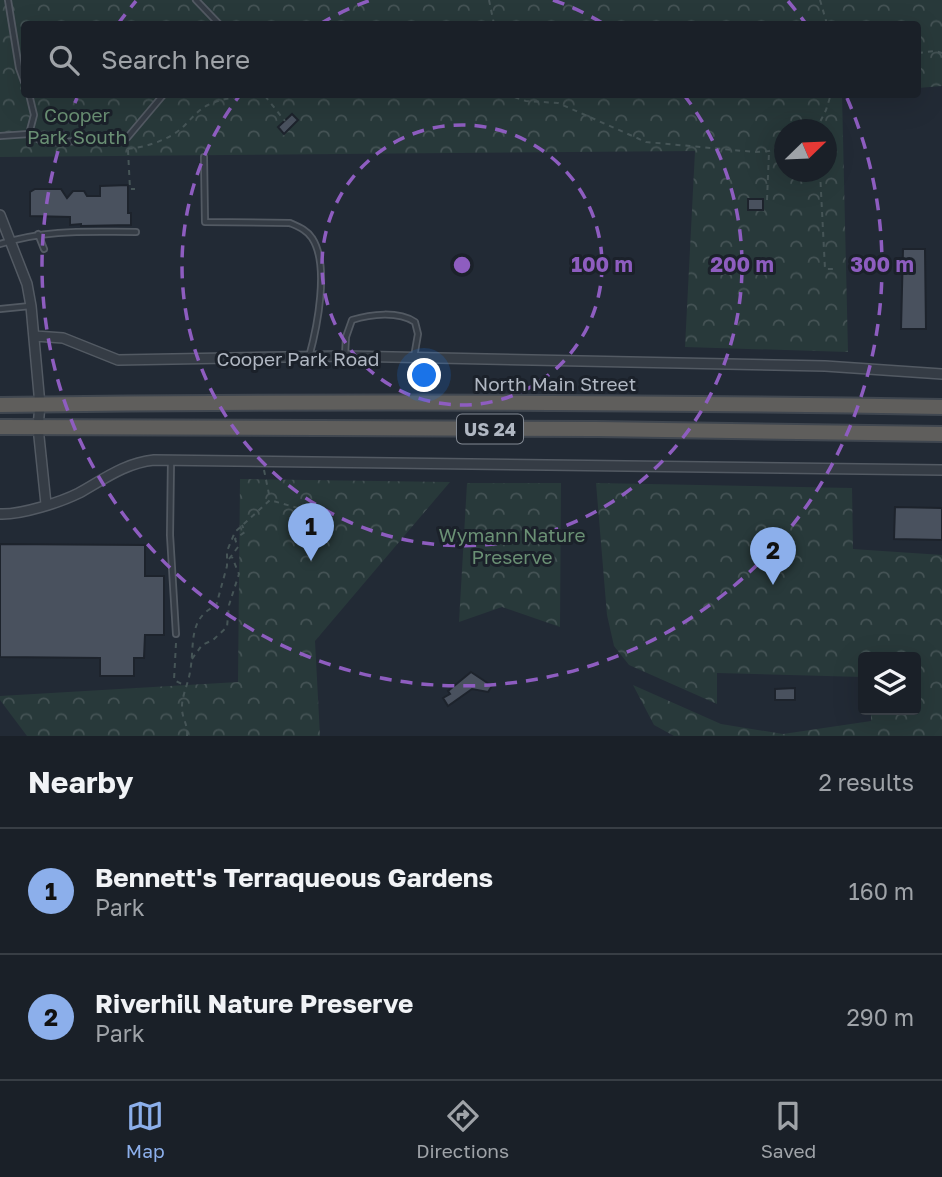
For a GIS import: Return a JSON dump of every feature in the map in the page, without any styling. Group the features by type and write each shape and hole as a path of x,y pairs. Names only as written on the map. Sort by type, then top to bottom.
{"highway":[{"name":"North Main Street","path":"0,405 597,402 942,407"},
{"name":"US 24","path":"0,427 597,429 942,434"}],"street":[{"path":"0,215 27,284 31,306 40,404 38,427 46,504"},
{"name":"Cooper Park Road","path":"35,336 63,338 118,360 345,356 825,366 942,374"},
{"path":"0,514 18,513 76,495 137,461 171,459 942,470"}],"lane":[{"path":"8,0 21,74"},
{"path":"196,0 216,21"},
{"path":"29,134 34,115 30,98"},
{"path":"0,136 29,134 45,143 127,138 161,98"},
{"path":"204,156 205,222 290,223 313,238 319,255 320,285 316,331 309,357"},
{"path":"0,244 54,232 136,232"},
{"path":"38,234 44,249"},
{"path":"0,309 31,306"},
{"path":"345,356 346,337 352,320 393,314 415,322 418,334 414,358"},
{"path":"171,459 170,535 176,635"}],"path":[{"path":"489,0 493,21"},
{"path":"820,0 826,21"},
{"path":"921,53 936,51 942,54"},
{"path":"135,189 130,189 128,149 146,146 175,133 200,110 231,98"},
{"path":"266,98 285,121"},
{"path":"517,98 558,103 646,142 732,150 774,149"},
{"path":"822,119 830,98"},
{"path":"767,200 769,151"},
{"path":"821,182 825,269 836,269"},
{"path":"264,462 271,500"},
{"path":"271,500 308,511 306,513 326,522"},
{"path":"187,736 188,727 182,708 190,673 195,625 201,615 216,606 227,551 235,532 271,500"},
{"path":"227,560 239,545 235,539 246,533 242,524"},
{"path":"191,659 202,645 213,640 227,627 229,605 239,574 232,557"},
{"path":"176,635 174,680 186,687"}],"green space":[{"name":"Cooper Park South","path":"0,0 942,0 942,86 921,88 921,21 21,21 21,98 842,98 848,352 685,347 695,151 0,157"},
{"path":"240,479 450,482 315,641 320,736 27,736 0,700 0,696 238,682"},
{"name":"Wymann Nature Preserve","path":"467,483 561,483 560,627 502,607 459,622"},
{"path":"596,483 852,488 853,549 942,555 942,736 674,736 654,725 633,685 721,724 783,734 871,721 871,715 921,715 921,652 858,652 858,677 717,673 717,704 629,665 614,646 607,615"}],"building":[{"path":"292,114 298,120 284,134 278,127"},
{"path":"128,185 131,225 81,226 70,225 70,217 30,216 30,192 35,189 61,189 67,198 73,191 84,191 87,196 100,196 100,186"},
{"path":"748,199 763,199 763,210 748,210"},
{"path":"903,249 925,249 926,329 901,329"},
{"path":"895,507 942,508 942,540 894,539"},
{"path":"0,544 145,545 145,576 164,576 164,635 145,635 144,658 134,658 134,676 100,676 100,658 0,657"},
{"path":"471,672 492,686 488,692 472,689 448,706 443,698"},
{"path":"795,688 795,700 775,700 775,689"}],"place":[{"name":"Bennett's Terraqueous Gardens","path":"311,561"},
{"name":"Riverhill Nature Preserve","path":"773,585"}]}
